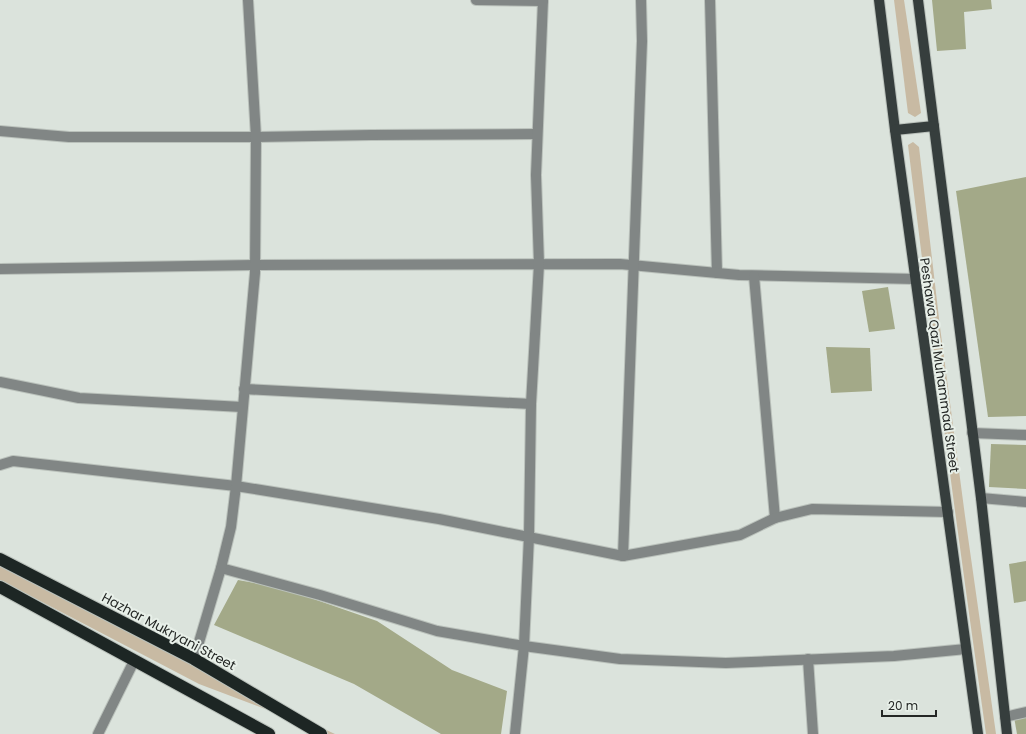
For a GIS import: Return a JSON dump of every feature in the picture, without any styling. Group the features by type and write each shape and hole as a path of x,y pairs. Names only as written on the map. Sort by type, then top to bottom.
{"highway":[{"name":"Hazhar Mukryani Street","path":"0,559 194,659 321,734"},
{"path":"0,587 268,734"}],"main road":[{"name":"Peshawa Qazi Muhammad Street","path":"879,0 915,279 978,734"},
{"name":"Peshawa Qazi Muhammad Street","path":"918,0 981,498 1007,734"},
{"path":"895,130 934,126"}],"street":[{"path":"194,659 221,568 230,527 236,486 244,389 254,265 256,138 248,0"},
{"path":"476,0 543,0 536,175 539,264 530,404 529,536 524,646 514,734"},
{"path":"623,556 642,41 641,0"},
{"path":"710,0 717,273"},
{"path":"0,132 69,137 256,138 371,134 537,134"},
{"path":"0,269 254,265 539,264 634,266 754,276 915,279"},
{"path":"754,276 775,518"},
{"path":"0,382 79,398 242,407"},
{"path":"244,389 530,404"},
{"path":"972,433 1026,435"},
{"path":"0,465 12,461 236,486 439,519 623,556 740,535 775,518 812,509 948,512"},
{"path":"981,498 1026,502"},
{"path":"221,568 320,595 437,631 524,646 620,659 726,662 894,656 966,649"},
{"path":"808,659 813,734"},
{"path":"98,734 134,660"},
{"path":"1005,717 1026,712"}],"shaded area":[{"path":"894,0 904,0 921,113 915,117 908,113"},
{"path":"913,142 919,147 940,327 996,734 986,734 955,513 908,145"},
{"path":"0,562 285,711 335,734 319,734 276,713 199,684 0,580"}],"building":[{"path":"932,0 991,0 992,9 964,12 966,49 937,51"},
{"path":"1026,177 1026,416 988,417 956,191"},
{"path":"888,287 895,329 869,332 862,291"},
{"path":"826,347 870,348 872,391 831,393"},
{"path":"991,444 1026,445 1026,489 989,487"},
{"path":"1026,561 1026,601 1014,603 1009,564"},
{"path":"238,580 282,588 377,621 452,670 507,691 501,734 441,734 354,684 214,625"},
{"path":"1026,715 1026,734 1017,734 1014,717"}]}
